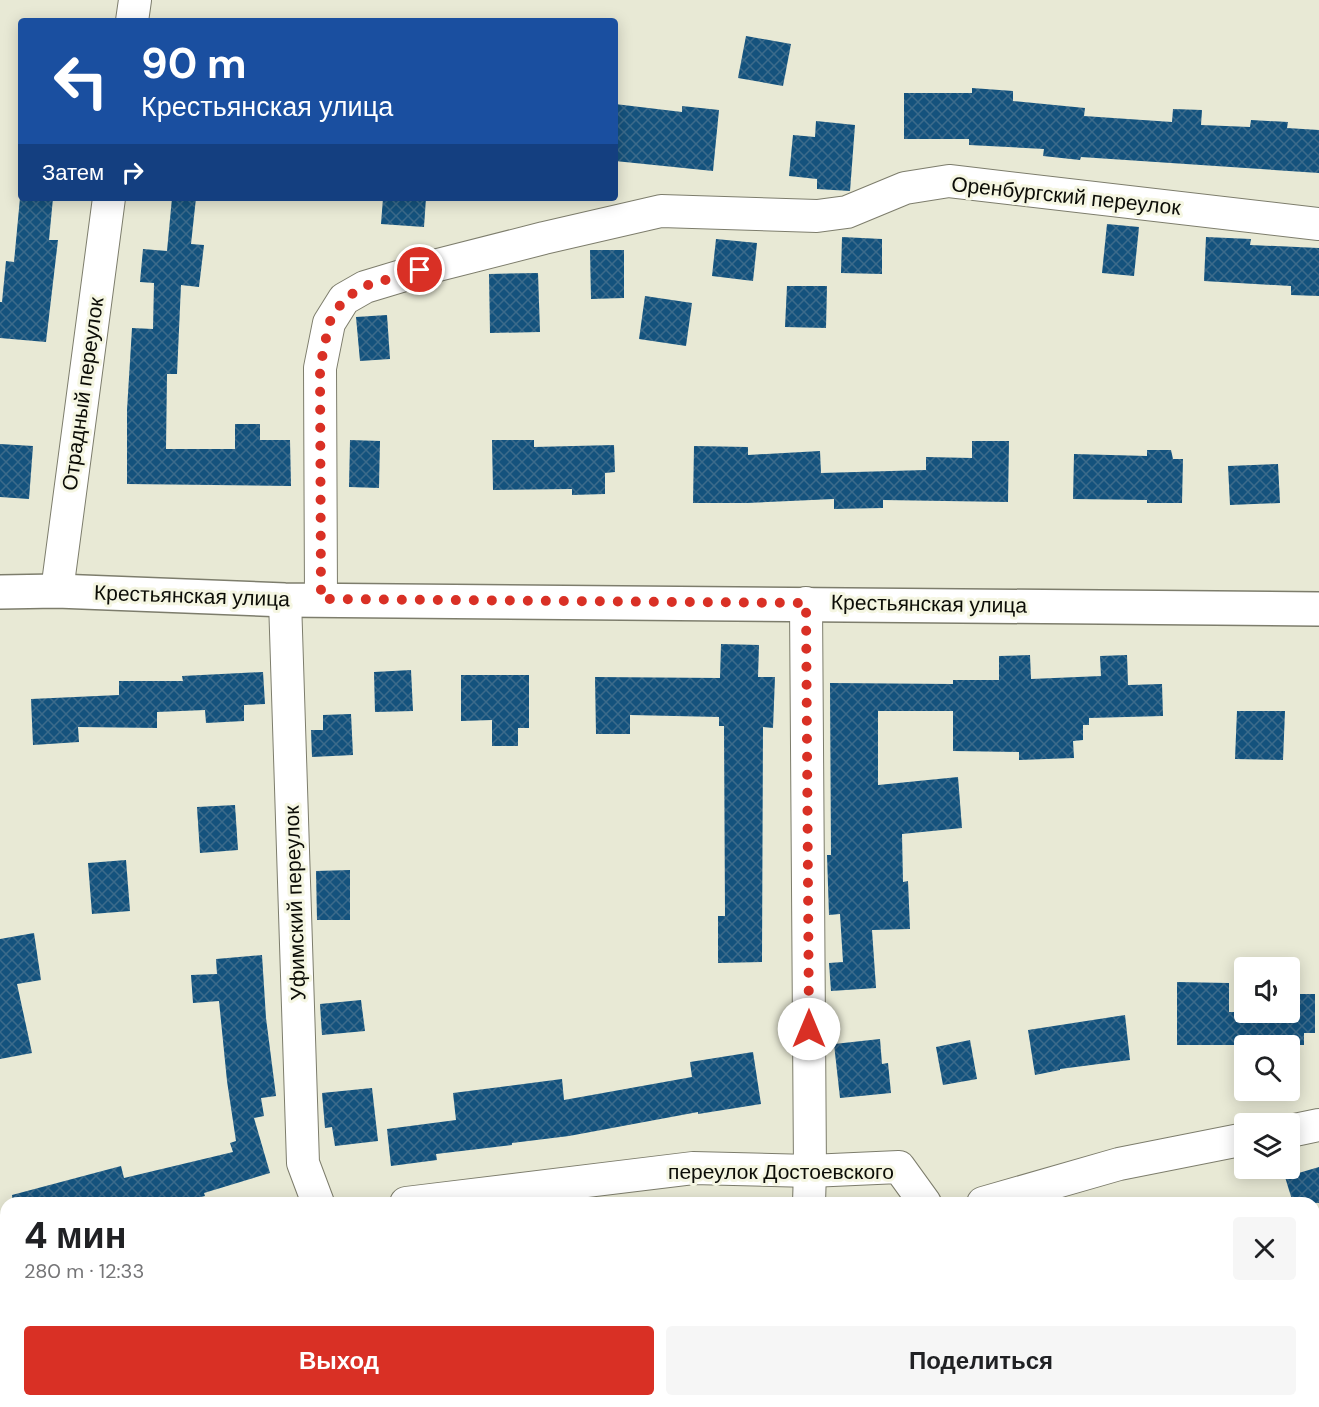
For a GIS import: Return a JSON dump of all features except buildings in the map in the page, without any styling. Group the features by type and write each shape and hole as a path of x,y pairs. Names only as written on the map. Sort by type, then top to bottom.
{"street":[{"path":"132,18 135,0"},
{"name":"Оренбургский переулок","path":"321,599 320,368 329,323 344,299 365,286 544,238 661,212 817,216 847,212 905,188 949,181 1319,224"},
{"name":"Отрадный переулок","path":"57,591 109,201"},
{"name":"Крестьянская улица","path":"0,592 57,591 285,600 1319,609"},
{"name":"Уфимский переулок","path":"285,600 303,1162 316,1197"},
{"path":"806,603 809,1197"},
{"path":"1300,1129 1319,1125"},
{"path":"1004,1197 1119,1164 1234,1141"},
{"name":"переулок Достоевского","path":"455,1197 693,1168 810,1171 899,1167 921,1197"}],"route":[{"path":"420,270 365,286 344,299 329,323 320,368 321,599 806,603 809,1029"}]}
